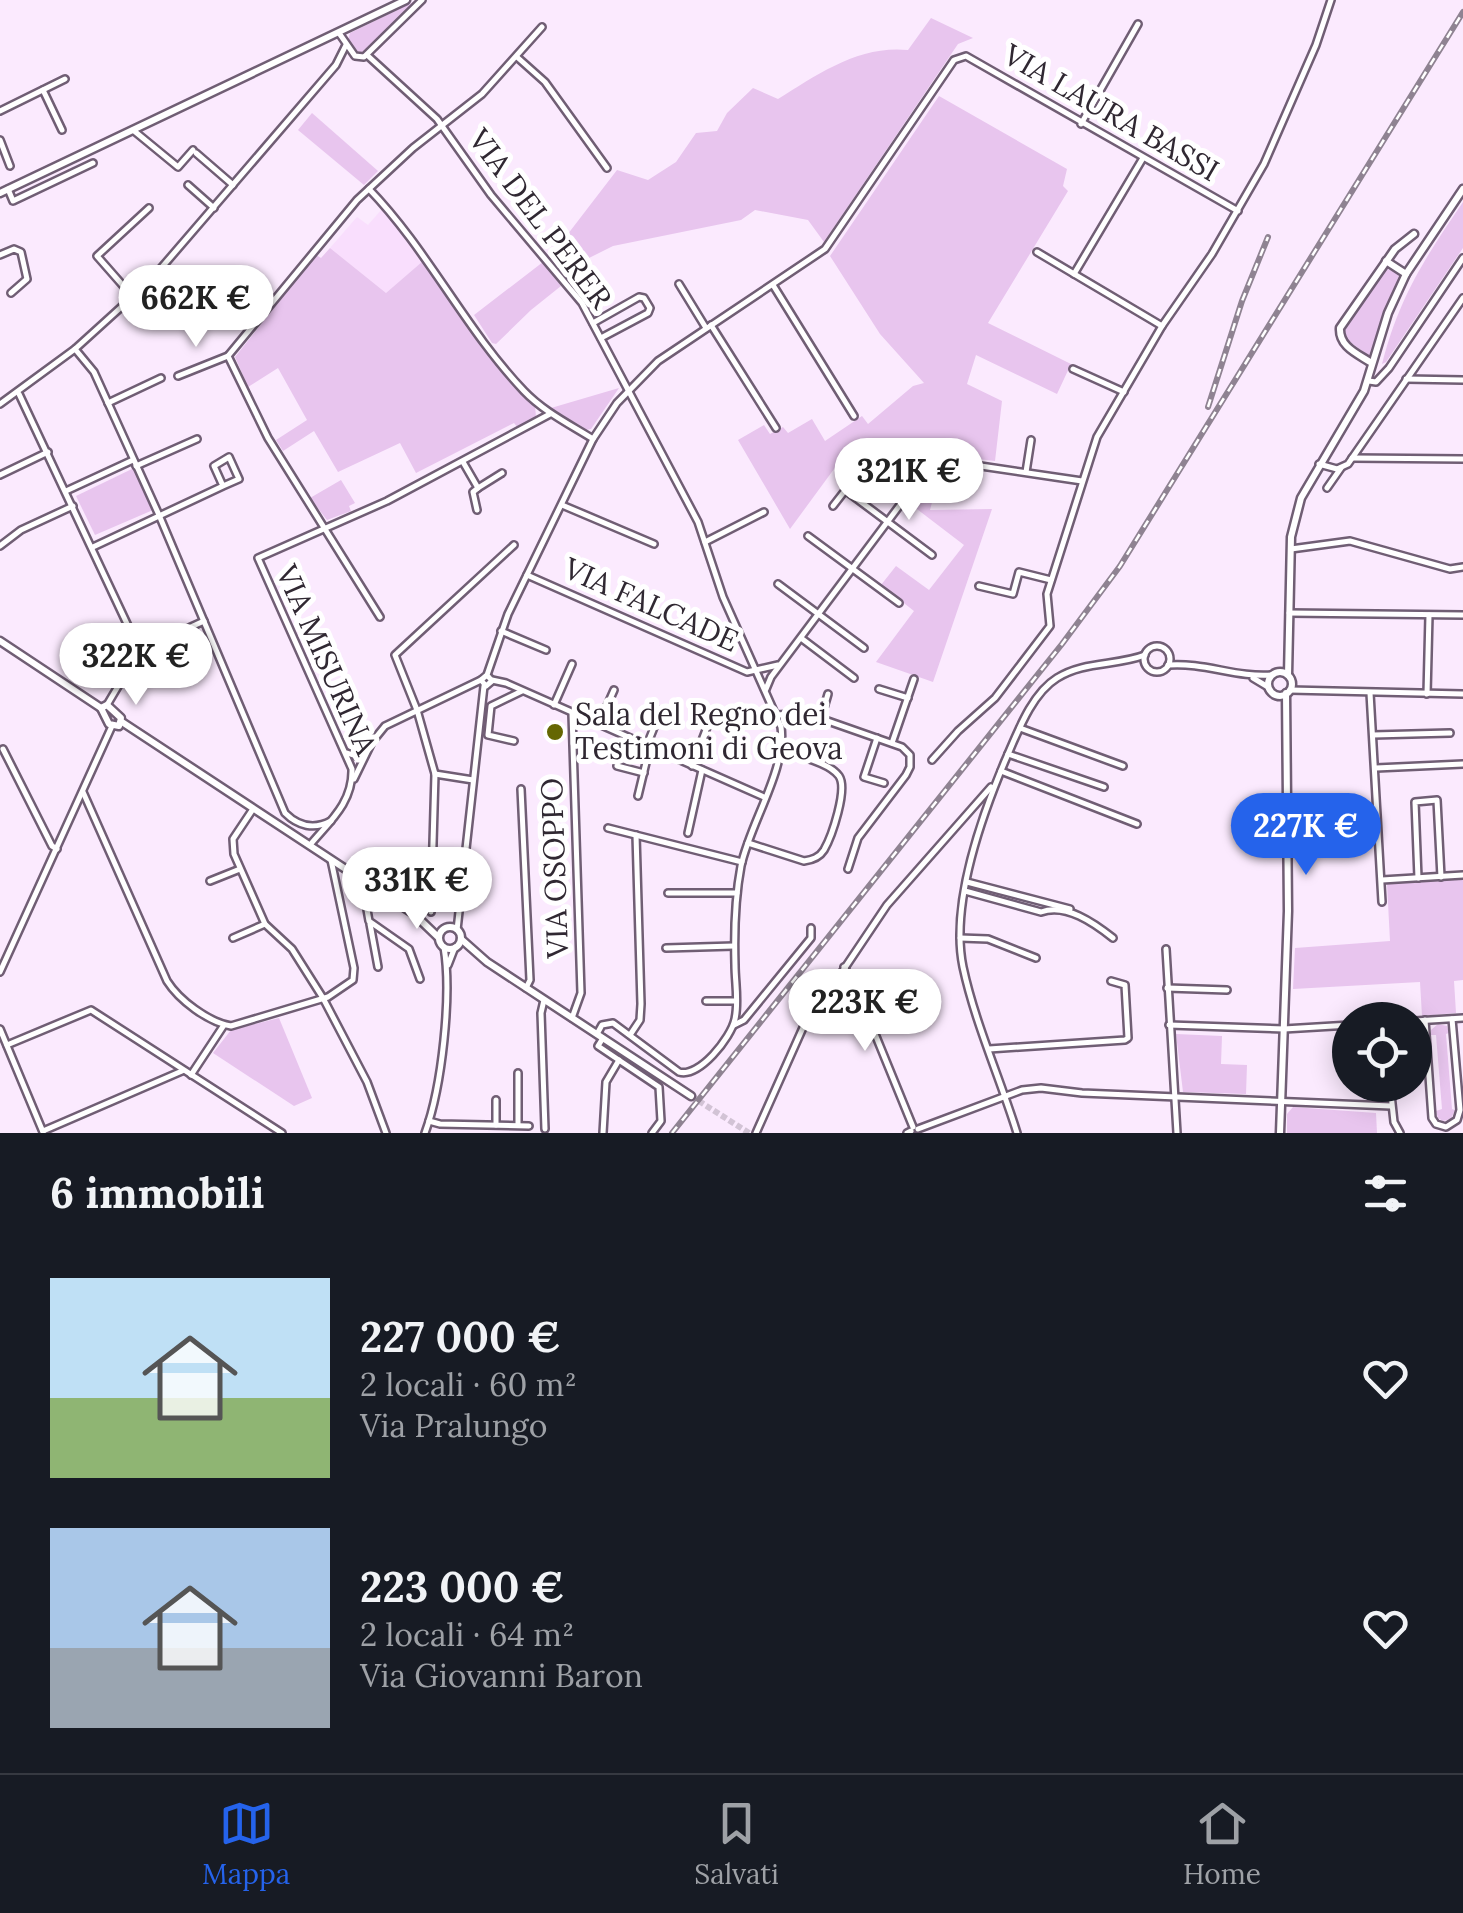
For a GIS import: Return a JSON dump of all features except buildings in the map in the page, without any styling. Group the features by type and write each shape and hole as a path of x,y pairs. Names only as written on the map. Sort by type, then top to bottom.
{"street":[{"path":"93,163 13,201 4,191 406,0"},
{"path":"336,65 365,56 422,0"},
{"path":"932,760 995,698 1050,626 1047,594 1097,437 1264,164 1332,0"},
{"path":"1081,124 1138,24"},
{"path":"178,376 228,356 297,269 368,189 482,94 542,27"},
{"path":"339,32 355,56"},
{"path":"0,404 19,394 75,349 133,297 336,65 346,45"},
{"name":"VIA DEL PERER","path":"365,56 443,126 491,195 574,292 706,542 720,590 777,715 782,750 742,862 732,1027 698,1070 689,1074 679,1072 613,1023 602,1025 600,1036"},
{"name":"VIA LAURA BASSI","path":"773,286 824,249 954,60 961,56 1238,212"},
{"path":"517,57 545,82 608,168"},
{"path":"0,111 65,79"},
{"path":"43,90 62,130"},
{"path":"133,130 178,167 194,151 233,185"},
{"path":"0,140 10,166"},
{"path":"1074,274 1143,158"},
{"path":"188,184 214,208"},
{"path":"368,189 429,263 508,373 550,414 593,438"},
{"path":"1280,1133 1288,741 1284,711 1288,692 1291,549 1298,505 1369,382 1388,313 1406,274 1463,189"},
{"path":"133,297 98,256 149,208"},
{"path":"1372,364 1344,344 1340,328 1386,261 1414,234"},
{"path":"0,255 14,249 21,252 27,279 11,293"},
{"path":"1037,252 1162,326"},
{"path":"1369,382 1376,382 1390,368 1463,258"},
{"path":"1386,261 1406,274"},
{"path":"679,284 776,428"},
{"path":"447,967 458,944 452,926 486,680 501,631 593,438 658,361 773,286 854,416"},
{"path":"592,323 639,297 650,308 648,313 601,338"},
{"path":"1327,488 1463,298"},
{"path":"75,349 94,372 160,516 281,806 293,820 309,826 332,821"},
{"path":"228,356 268,438 380,617"},
{"path":"1074,368 1124,392"},
{"path":"108,402 161,378"},
{"path":"1406,379 1463,380"},
{"path":"19,394 138,651"},
{"name":"VIA MISURINA","path":"312,842 322,836 344,804 352,781 347,754 258,561 278,548 463,462 550,414"},
{"path":"66,491 197,439"},
{"path":"1026,473 1030,440"},
{"path":"0,475 48,452"},
{"path":"92,546 239,480 229,457 214,466 223,486"},
{"path":"1352,458 1463,460"},
{"path":"463,462 478,488"},
{"path":"766,690 781,664 926,472 939,462 1082,481"},
{"path":"1319,464 1341,468"},
{"path":"476,510 473,492 502,473"},
{"path":"833,506 854,478"},
{"path":"844,490 932,555"},
{"path":"0,546 21,530 73,506"},
{"path":"562,506 654,544"},
{"path":"706,542 764,512"},
{"path":"808,536 899,603"},
{"path":"1291,549 1350,541 1450,569 1463,568"},
{"path":"431,912 435,774 395,655 514,546"},
{"path":"979,586 1013,594 1019,572 1051,580"},
{"name":"VIA FALCADE","path":"526,575 747,672 758,670"},
{"path":"778,584 864,648"},
{"path":"1290,613 1463,615"},
{"path":"1427,694 1429,615"},
{"path":"112,726 102,714 104,706 138,651 205,621"},
{"path":"501,631 546,650"},
{"path":"801,638 854,678"},
{"path":"0,641 104,706 122,722 286,830 312,842 428,924 444,947 447,967 438,1082 425,1133"},
{"path":"756,1133 810,1010 888,906 993,784 1020,728 1044,690 1059,676 1088,665 1127,661 1158,646 1190,664 1250,676 1288,676"},
{"path":"1268,687 1288,652"},
{"path":"1145,655 1146,666"},
{"path":"1168,665 1170,655"},
{"path":"1127,661 1159,672 1168,665 1190,664"},
{"path":"554,706 572,664"},
{"path":"758,670 781,664"},
{"path":"1250,676 1275,694 1284,711"},
{"path":"892,744 914,679"},
{"path":"347,754 356,756 390,722 486,680 522,691 764,797"},
{"path":"879,689 908,698"},
{"path":"599,725 614,690"},
{"path":"514,741 488,735 491,706 522,691"},
{"path":"821,718 828,694"},
{"path":"1275,694 1463,694"},
{"path":"1370,694 1382,902"},
{"path":"638,796 648,746 661,710"},
{"path":"777,715 805,712 908,751 910,767 858,838 848,869"},
{"name":"VIA OSOPPO","path":"572,714 581,993 572,1018"},
{"path":"692,766 710,718"},
{"path":"0,972 112,726 122,722"},
{"path":"1020,728 1123,766"},
{"path":"1373,735 1450,733"},
{"path":"877,738 864,776 884,783"},
{"path":"352,781 372,742"},
{"path":"3,749 57,849"},
{"path":"748,843 804,861 824,850 843,793 841,781 832,769 782,750"},
{"path":"1008,754 1104,788"},
{"path":"1375,768 1463,764"},
{"path":"618,766 644,773"},
{"path":"688,833 702,770"},
{"path":"1001,772 1137,824"},
{"path":"435,774 473,780"},
{"path":"993,784 964,891 960,938 964,969 1018,1133"},
{"path":"521,789 530,980 526,988"},
{"path":"83,792 170,987 224,1025"},
{"path":"1418,878 1415,802 1436,800 1442,878"},
{"path":"254,808 233,840 240,869 265,924 292,949 323,998 367,1082 386,1133"},
{"path":"286,830 293,820"},
{"path":"309,826 312,842"},
{"path":"608,828 742,862"},
{"path":"630,1035 640,1020 641,1010 636,835"},
{"path":"191,1075 224,1025 323,998 350,984 354,974 330,858"},
{"path":"336,878 343,866"},
{"path":"210,881 240,869"},
{"path":"1382,880 1463,875"},
{"path":"362,879 378,968"},
{"path":"967,882 1070,909"},
{"path":"366,899 377,889"},
{"path":"964,891 1042,912 1051,908 1089,919 1113,938"},
{"path":"668,893 738,893"},
{"path":"369,920 408,949 420,979"},
{"path":"233,938 265,924"},
{"path":"428,924 452,926"},
{"path":"438,937 452,926"},
{"path":"732,1027 744,1020 812,938 811,928"},
{"path":"960,938 988,939 1036,958"},
{"path":"444,947 458,944 470,950 691,1096"},
{"path":"666,948 734,946"},
{"path":"1166,949 1177,1133"},
{"path":"844,967 856,985 913,1131 1005,1095 1041,1088 1392,1106"},
{"path":"989,1050 1128,1038 1125,985 1111,980"},
{"path":"1167,988 1226,990"},
{"path":"544,1000 540,1012 545,1129"},
{"path":"706,1002 736,1001"},
{"path":"7,1045 91,1010 282,1133"},
{"path":"1432,1020 1463,1018"},
{"path":"1431,1102 1436,1124 1446,1127 1457,1120 1460,1110 1452,1019"},
{"path":"1169,1025 1284,1030 1332,1026"},
{"path":"0,1029 43,1132 183,1070"},
{"path":"600,1036 598,1046 659,1087 661,1121 652,1133"},
{"path":"602,1133 606,1082 619,1060"},
{"path":"518,1072 518,1125"},
{"path":"496,1100 496,1125"},
{"path":"1392,1102 1397,1133"},
{"path":"430,1121 529,1126"}],"shaded area":[{"path":"415,1 365,53 348,41 350,33"},
{"path":"931,18 973,38 958,44 824,242 808,220 755,210 741,220 613,246 565,270 551,256 617,170 648,180 676,162 696,133 717,131 727,113 753,88 778,99 856,57 908,50"},
{"path":"939,96 1067,169 1063,186 1068,191 988,323 1071,364 1057,394 976,355 967,384 1002,401 995,461 939,459 922,471 899,497 845,454 790,529 738,440 764,425 770,434 783,427 788,433 812,419 825,441 862,416 868,424 913,386 924,383 880,334 830,256"},
{"path":"312,113 378,171 364,185 298,130"},
{"path":"1463,202 1463,248 1382,364 1396,318 1415,279"},
{"path":"383,208 423,261 386,293 330,248 357,217 368,225"},
{"path":"330,248 386,293 423,261 483,348 535,406 536,417 518,428 514,423 416,473 400,443 338,472 314,431 283,451 276,440 307,420 278,368 248,387 235,357 316,255 321,258"},
{"path":"543,262 561,286 496,344 492,343 474,315"},
{"path":"1385,268 1399,277 1372,358 1347,340 1344,328"},
{"path":"619,388 591,429 586,430 551,408"},
{"path":"134,468 153,510 95,535 76,496"},
{"path":"941,468 930,510 992,509 933,682 876,662 914,611 881,585 896,566 929,590 964,545 909,503"},
{"path":"341,480 355,503 349,506 351,511 327,520 310,498"},
{"path":"1463,879 1463,980 1454,981 1456,1013 1432,1015 1432,1002 1421,1002 1420,982 1293,989 1295,948 1390,941 1387,884"},
{"path":"279,1018 312,1098 294,1106 213,1053 231,1030"},
{"path":"1438,1024 1447,1026 1449,1033 1446,1034 1455,1110 1451,1119 1443,1121 1436,1111 1442,1109 1436,1035 1432,1035"},
{"path":"1176,1034 1222,1036 1221,1064 1247,1065 1246,1094 1183,1092"},
{"path":"1293,1107 1376,1113 1377,1133 1287,1133 1287,1114"}],"tunnel":[{"path":"691,1096 749,1133"}],"railway":[{"path":"672,1133 1120,566 1463,12"},
{"path":"1208,407 1242,301 1268,237"}],"place":[{"name":"Sala del Regno dei Testimoni di Geova","path":"555,732"}]}
